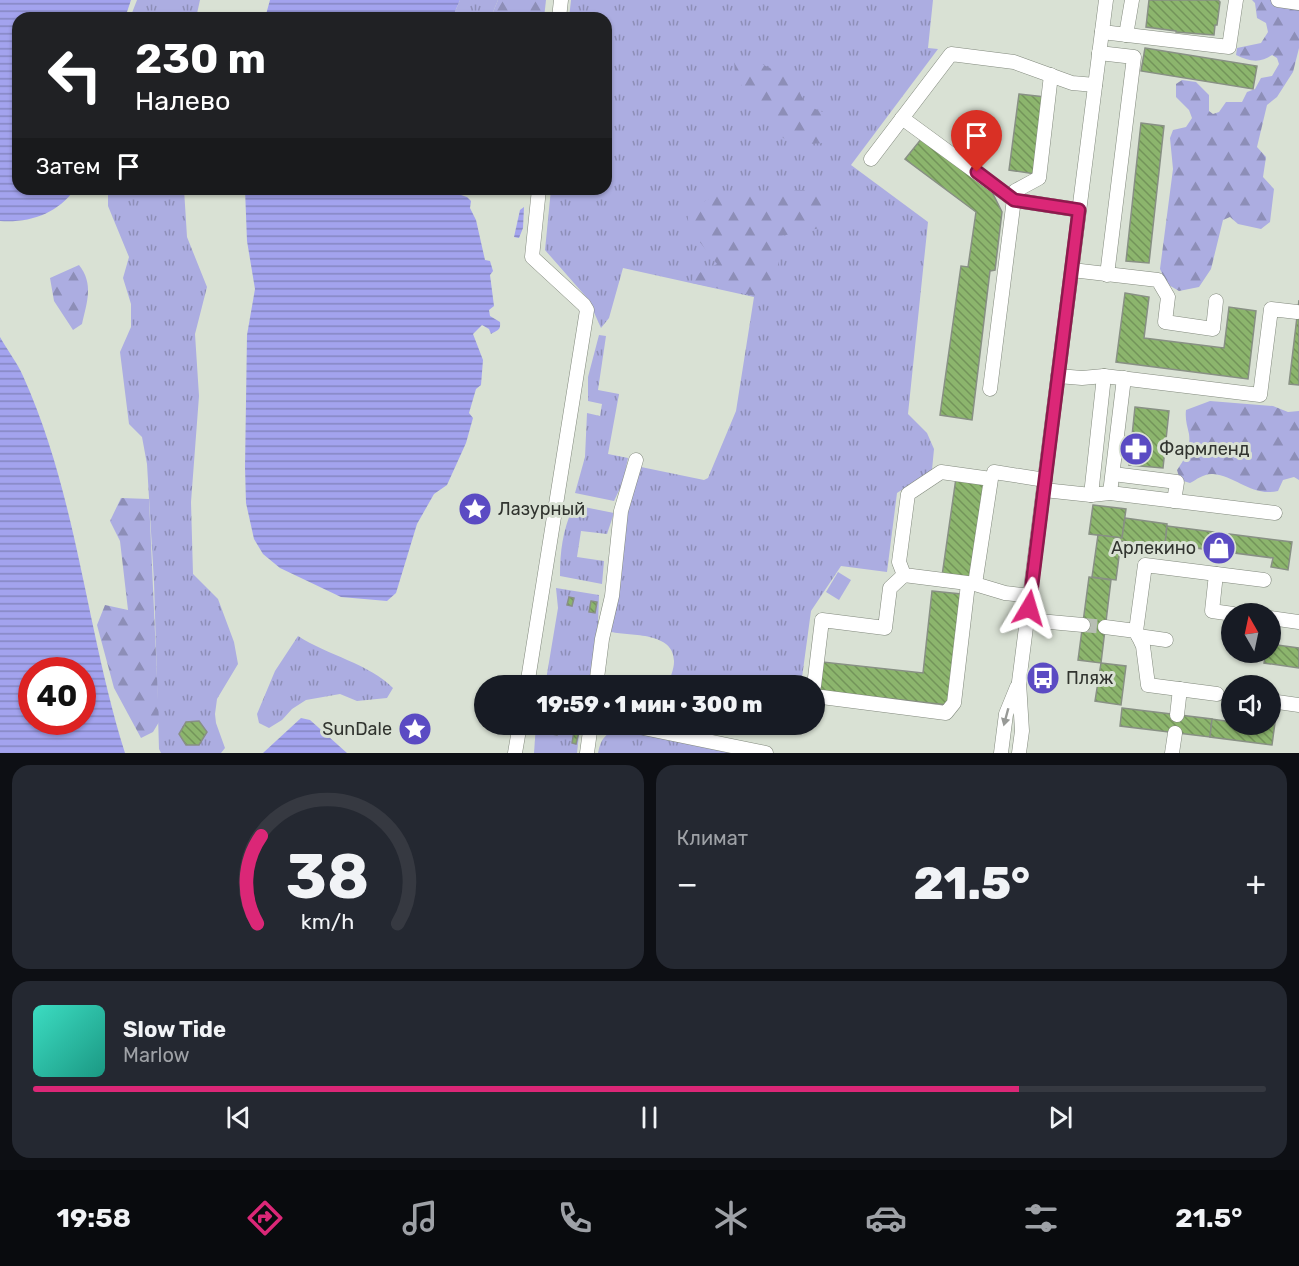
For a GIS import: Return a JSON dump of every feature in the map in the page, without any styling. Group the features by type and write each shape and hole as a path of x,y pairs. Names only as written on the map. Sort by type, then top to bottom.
{"street":[{"path":"1001,753 1006,714 1018,682 1028,620 1106,0"},
{"path":"1126,35 1132,0"},
{"path":"1102,32 1229,47 1236,0"},
{"path":"1278,0 1299,3"},
{"path":"1099,53 1134,57 1132,91 1107,275"},
{"path":"872,159 951,54 1014,62 1072,83 1095,85"},
{"path":"990,389 1015,191 1039,178 1051,75"},
{"path":"902,118 1014,200 1079,210"},
{"path":"529,675 587,310 532,257 538,195"},
{"path":"1072,270 1158,280 1168,297 1165,322 1213,329 1216,301"},
{"path":"1058,376 1082,378 1104,376 1260,395 1271,309 1298,312"},
{"path":"1090,495 1104,376"},
{"path":"1110,493 1124,378"},
{"path":"597,675 602,639 612,596 621,511 636,460"},
{"path":"825,697 946,713 954,703 971,584 991,479 941,472 908,494 899,562 904,575"},
{"path":"994,472 1090,495 1110,493 1275,513"},
{"path":"1113,474 1177,482 1174,501"},
{"path":"1217,694 1148,685 1143,646 1137,634 1145,565 1264,580"},
{"path":"1216,574 1212,611 1221,612"},
{"path":"904,575 971,584 1005,593 1030,596"},
{"path":"815,675 822,620 885,628 890,588 904,575"},
{"path":"1281,619 1299,621"},
{"path":"1028,620 1083,625"},
{"path":"1105,627 1166,640"},
{"path":"1018,682 1022,731 1019,753"},
{"path":"1177,715 1180,689"},
{"path":"1281,703 1299,705"},
{"path":"1172,753 1175,733"},
{"path":"515,753 518,735"},
{"path":"587,753 589,735"},
{"path":"678,735 766,753"}],"green space":[{"path":"137,0 200,0 197,12 132,12"},
{"path":"460,0 498,0 493,12 455,12"},
{"path":"498,0 546,0 545,12 493,12"},
{"path":"571,0 933,0 928,48 938,49 851,165 928,222 908,414 927,433 934,449 932,470 897,493 887,572 841,566 811,611 802,675 672,675 674,662 668,645 651,637 611,632 627,507 641,467 704,480 708,478 736,411 754,297 623,268 609,318 601,328 588,299 545,250 550,195 612,195 612,12 570,12"},
{"path":"1252,0 1299,0 1299,48 1293,72 1277,97 1267,105 1257,147 1266,157 1263,177 1274,189 1270,222 1261,229 1238,224 1230,217 1223,220 1211,269 1199,287 1179,291 1167,284 1160,269 1173,169 1170,138 1173,130 1186,127 1192,118 1189,110 1176,97 1176,84 1182,80 1196,82 1209,95 1209,111 1213,114 1219,112 1226,102 1242,102 1247,92 1255,89 1261,78 1272,76 1279,64 1277,58 1272,55 1263,60 1254,61 1236,55 1237,48 1261,43 1268,32 1266,23 1257,18 1255,3"},
{"path":"734,59 753,60 796,80 800,94 807,103 830,114 824,143 793,145 775,132 735,76"},
{"path":"815,189 828,207 820,228 776,237 779,272 755,296 692,283 693,276 717,264 689,228 687,209 716,196"},
{"path":"108,195 184,195 187,237 207,287 195,334 199,396 191,502 193,574 218,599 234,642 238,664 217,699 216,723 225,748 221,753 161,753 159,749 154,582 147,464 142,437 129,424 120,352 131,327 131,304 123,278 129,257 108,206"},
{"path":"79,265 84,272 88,293 82,324 73,330 54,301 50,278"},
{"path":"599,335 606,336 598,390 619,394 608,454 628,458 623,482 614,501 575,493 585,457 587,413 600,416 602,404 588,401 588,377"},
{"path":"1210,401 1273,406 1288,412 1299,411 1299,480 1294,477 1283,480 1278,491 1269,492 1252,489 1229,478 1213,474 1204,475 1190,483 1180,480 1177,470 1185,457 1189,444 1186,410"},
{"path":"121,498 149,499 159,722 153,732 141,738 114,688 97,625 105,605 128,610 120,541 110,521"},
{"path":"574,505 614,513 607,534 581,531 577,557 604,561 602,584 560,576 563,540"},
{"path":"838,572 851,580 839,600 826,592"},
{"path":"556,588 599,595 591,675 547,675 558,608"},
{"path":"298,636 373,672 393,688 387,698 357,701 340,694 306,700 269,728 259,723 257,714 275,671"},
{"path":"535,735 579,735 577,753 534,753"},
{"path":"660,735 738,753 598,753 605,736"}],"shaded area":[{"path":"0,0 131,0 127,12 12,12 12,195 70,195 60,205 42,215 22,220 0,221"},
{"path":"270,0 460,0 455,12 267,12"},
{"path":"245,195 461,195 471,201 470,208 476,220 485,260 490,261 493,271 490,275 494,306 489,310 490,316 500,322 500,327 491,334 489,329 482,325 473,334 483,360 481,385 476,389 469,413 473,418 466,443 447,485 434,494 417,524 396,593 387,601 341,597 280,568 263,554 254,539 246,503 245,467 247,335 255,289 247,241"},
{"path":"524,207 523,228 519,238 514,237 520,210"},
{"path":"0,337 23,376 56,468 69,515 100,659 125,753 0,753"},
{"path":"301,718 310,720 347,753 263,753"}],"building":[{"path":"1149,0 1218,0 1220,2 1214,35 1146,27"},
{"path":"1145,48 1257,66 1253,89 1141,71"},
{"path":"1019,94 1045,97 1035,174 1009,170"},
{"path":"1141,123 1164,126 1149,263 1126,261"},
{"path":"922,138 990,188 1002,212 995,270 990,271 972,420 940,415 961,266 968,267 976,212 905,159"},
{"path":"1125,293 1149,297 1144,338 1224,348 1229,307 1256,311 1248,379 1116,362"},
{"path":"1299,300 1299,385 1289,384"},
{"path":"1135,407 1169,411 1163,468 1129,465"},
{"path":"956,478 986,482 972,580 942,576"},
{"path":"1093,505 1126,509 1122,538 1089,534"},
{"path":"1125,518 1167,524 1165,547 1121,541 1116,580 1092,577 1098,535 1122,538"},
{"path":"1167,526 1292,542 1288,570 1271,567 1273,558 1165,544"},
{"path":"1089,577 1111,580 1101,663 1078,660"},
{"path":"932,591 961,594 948,705 825,692 825,675 822,675 823,662 923,673"},
{"path":"569,597 574,598 572,606 567,605"},
{"path":"591,601 597,602 595,613 589,612"},
{"path":"1281,646 1299,648 1299,668 1264,663 1281,663"},
{"path":"1101,663 1126,666 1121,705 1095,701"},
{"path":"1122,708 1212,719 1210,737 1120,726"},
{"path":"1212,719 1221,720 1221,735 1273,735 1272,745 1210,737"},
{"path":"199,721 207,732 199,745 186,745 179,734 186,722"},
{"path":"573,735 578,735 576,744 572,743"}],"tunnel":[{"path":"1083,625 1105,627"}],"place":[{"name":"Фармленд","path":"1136,449"},
{"name":"Лазурный","path":"475,509"},
{"name":"Арлекино","path":"1219,548"},
{"name":"Пляж","path":"1043,678"},
{"name":"SunDale","path":"415,729"}],"route":[{"path":"977,172 1014,200 1079,210 1029,608"}]}
